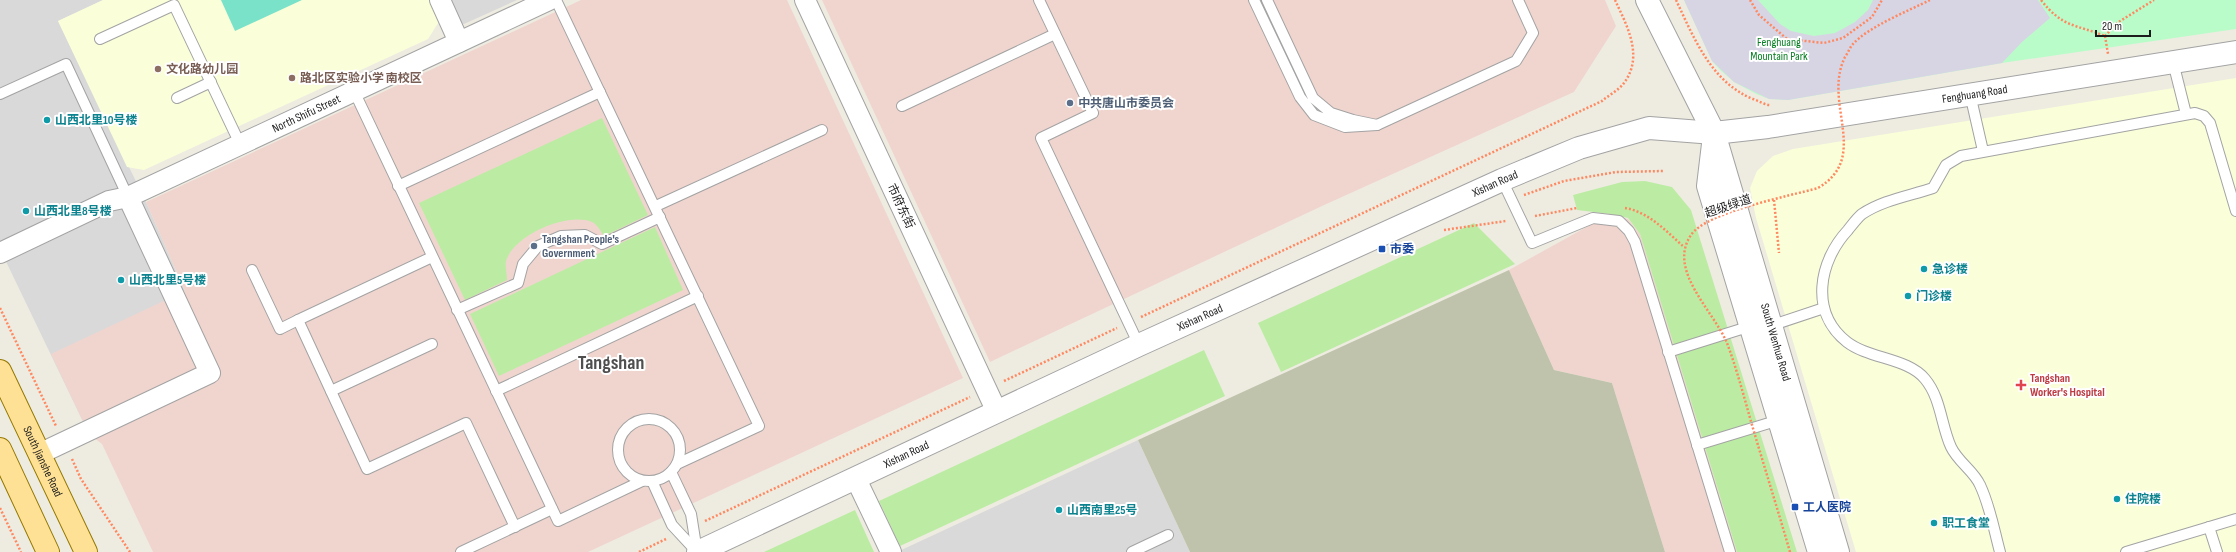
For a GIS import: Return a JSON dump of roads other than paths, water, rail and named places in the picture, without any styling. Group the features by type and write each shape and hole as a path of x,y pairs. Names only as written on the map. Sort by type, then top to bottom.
{"main road":[{"name":"South Jianshe Road","path":"0,371 86,552"},
{"path":"0,449 48,552"}],"street":[{"path":"440,0 459,42"},
{"name":"North Shifu Street","path":"0,253 109,201 128,197 549,0"},
{"name":"市府东街","path":"805,0 997,412"},
{"path":"1647,0 1714,132"},
{"name":"Fenghuang Road","path":"1714,132 1768,127 2236,52"},
{"name":"Xishan Road","path":"698,552 1139,345 1502,180 1579,148 1649,128 1714,132"},
{"name":"South Wenhua Road","path":"1714,132 1708,186 1761,326 1838,552"},
{"path":"39,454 210,373 128,197"},
{"name":"North Shifu Street","path":"0,264 114,211 128,197"},
{"name":"South Wenhua Road","path":"1761,326 1779,420 1819,552"},
{"path":"856,478 890,552"}],"lane":[{"path":"354,91 558,521 647,481 659,480 674,468 759,426 656,206 556,0"},
{"path":"1039,0 1093,113 1041,138 1139,345"},
{"path":"1254,0 1300,97 1314,114 1345,127 1377,124 1516,61 1533,33 1518,0"},
{"path":"1267,0 1313,98 1331,113 1353,120 1377,124"},
{"path":"100,39 174,5 240,144"},
{"path":"902,106 1055,34"},
{"path":"2173,62 2186,114"},
{"path":"0,94 66,64 128,197"},
{"path":"176,98 211,82"},
{"path":"398,186 600,92"},
{"path":"1970,94 1983,152"},
{"path":"2000,552 1980,484 1958,459 1951,447 1932,388 1924,378 1910,368 1865,353 1846,342 1833,327 1824,308 1821,288 1826,266 1835,244 1860,215 1878,205 1933,188 1946,165 1961,156 2195,113 2204,116 2210,123 2236,211"},
{"path":"656,206 822,130"},
{"path":"1502,180 1532,243 1593,218 1619,221 1629,231 1635,242 1730,552"},
{"path":"457,310 518,283 523,264 538,246 561,236 585,235 602,244 660,216"},
{"path":"252,270 280,329 432,257"},
{"path":"496,391 698,296"},
{"path":"1668,352 1824,308"},
{"path":"298,320 367,470 466,423 515,527"},
{"path":"331,391 432,344"},
{"path":"654,420 671,428 677,436 680,445 674,468 691,514 698,552 672,525 647,481 626,471 618,454 622,436 635,422 654,420"},
{"path":"1697,445 1779,420"},
{"path":"461,552 552,509"},
{"path":"2126,552 2236,519"},
{"path":"2209,527 2217,552"},
{"path":"1132,552 1168,535"}],"place":[{"name":"文化路幼儿园","path":"158,69"},
{"name":"路北区实验小学 南校区","path":"292,78"},
{"name":"中共唐山市委员会","path":"1070,103"},
{"name":"山西北里10号楼","path":"47,120"},
{"name":"山西北里8号楼","path":"26,211"},
{"name":"Tangshan People's Government","path":"534,246"},
{"name":"市委","path":"1382,249"},
{"name":"急诊楼","path":"1924,269"},
{"name":"山西北里5号楼","path":"121,280"},
{"name":"门诊楼","path":"1908,296"},
{"name":"Tangshan Worker's Hospital","path":"2021,385"},
{"name":"住院楼","path":"2117,499"},
{"name":"工人医院","path":"1795,507"},
{"name":"山西南里25号","path":"1059,510"},
{"name":"职工食堂","path":"1934,523"}],"district":[{"name":"Tangshan","path":"611,362"}],"park label":[{"name":"Fenghuang Mountain Park","path":"1779,49"}]}
